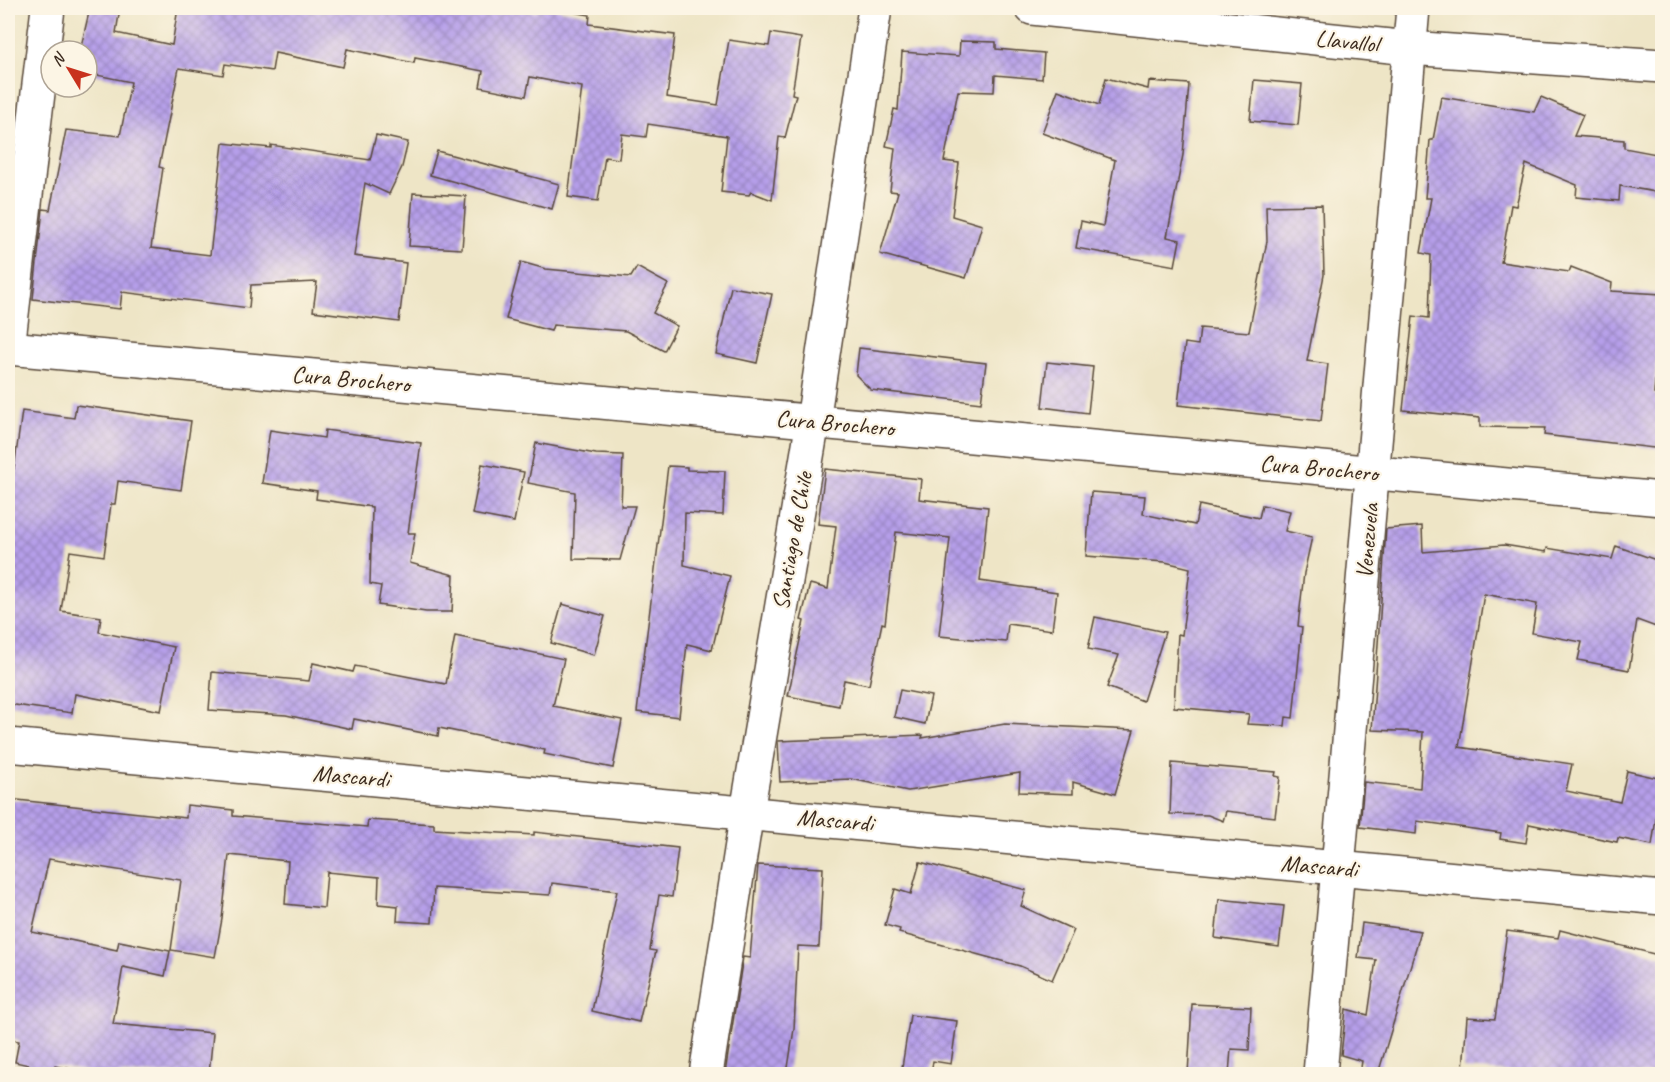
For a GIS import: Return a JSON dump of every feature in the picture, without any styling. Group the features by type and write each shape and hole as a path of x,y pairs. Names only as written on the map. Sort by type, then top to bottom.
{"street":[{"path":"8,348 48,8"},
{"name":"Santiago de Chile","path":"706,1074 747,812 813,421 874,8"},
{"name":"Llavallol","path":"1032,8 1409,48 1662,66"},
{"name":"Venezuela","path":"1320,1074 1413,8"},
{"name":"Cura Brochero","path":"8,348 1662,499"},
{"name":"Mascardi","path":"8,745 1662,898"}],"building":[{"path":"90,8 120,8 116,33 172,45 178,8 402,8 445,17 447,8 511,8 537,12 537,8 551,8 590,15 589,24 675,35 667,97 718,105 729,40 769,46 771,33 801,38 792,94 796,95 785,138 779,137 772,200 751,192 749,195 721,192 727,136 648,124 646,137 622,134 619,159 605,157 598,201 568,197 582,87 530,77 526,96 480,87 483,71 415,58 414,63 347,49 343,67 275,53 272,71 225,64 223,75 179,68 159,167 163,168 151,248 210,255 223,143 271,148 271,145 370,160 376,135 408,142 402,167 389,194 365,183 354,256 406,263 399,322 313,311 317,282 251,285 249,308 122,292 120,309 33,299 43,209 50,210 66,130 120,136 131,82 99,75 99,39 83,39"},
{"path":"960,41 996,42 996,49 1044,53 1042,79 995,75 994,92 958,91 944,161 959,163 952,216 982,225 966,278 880,254 898,192 890,191 895,148 886,146 894,109 898,110 902,52 959,56"},
{"path":"1106,78 1148,89 1149,81 1189,84 1183,155 1167,237 1180,240 1175,266 1076,248 1081,221 1103,226 1115,160 1042,133 1058,90 1099,105"},
{"path":"1254,80 1302,84 1298,125 1250,121"},
{"path":"1441,97 1534,112 1541,97 1583,115 1574,136 1624,140 1624,148 1662,155 1662,193 1620,186 1619,201 1576,197 1577,185 1526,164 1516,206 1511,205 1501,262 1569,272 1571,267 1612,283 1611,291 1662,294 1654,394 1662,394 1662,449 1544,435 1545,428 1480,427 1480,418 1403,410 1413,316 1429,318 1431,255 1421,253 1431,198 1425,198 1430,140 1433,140"},
{"path":"437,151 559,184 552,209 430,175"},
{"path":"413,193 466,196 462,249 409,246"},
{"path":"1322,205 1324,275 1307,361 1328,364 1321,421 1178,405 1185,343 1198,345 1200,328 1249,332 1267,241 1266,206"},
{"path":"521,262 546,269 631,277 637,267 668,284 653,313 677,326 664,351 626,331 553,325 551,331 506,319"},
{"path":"731,287 772,294 757,363 716,354"},
{"path":"859,348 986,363 981,403 871,390 856,375"},
{"path":"1047,362 1093,367 1088,413 1042,407"},
{"path":"76,405 191,421 181,490 118,481 115,504 111,504 104,556 70,551 61,611 101,617 99,632 174,647 161,711 75,694 72,713 8,704 8,468 14,469 22,411 74,418"},
{"path":"270,430 324,438 325,430 421,443 408,533 415,533 410,563 454,575 452,612 426,612 378,605 381,586 370,584 372,507 316,499 317,491 262,483"},
{"path":"536,443 596,454 623,455 621,506 635,506 620,560 573,559 575,492 528,483"},
{"path":"482,464 524,472 514,522 472,514"},
{"path":"668,466 687,467 687,470 725,471 723,515 685,513 684,565 730,576 712,650 687,644 679,717 637,712"},
{"path":"825,469 921,479 919,499 988,507 980,581 1057,592 1052,630 1008,624 1006,642 939,636 950,538 896,532 885,624 882,623 869,685 844,680 839,706 788,696 804,621 801,620 810,584 828,589 836,526 818,524"},
{"path":"1091,492 1145,496 1143,514 1195,525 1199,505 1259,518 1262,505 1290,511 1285,531 1312,537 1304,573 1298,626 1302,627 1293,718 1286,717 1285,726 1247,724 1249,714 1174,707 1178,634 1182,635 1190,568 1165,562 1086,556"},
{"path":"1422,526 1423,552 1504,545 1546,552 1547,548 1612,559 1616,546 1662,562 1662,608 1656,627 1637,620 1629,670 1578,660 1582,642 1532,633 1537,604 1484,594 1459,747 1572,764 1566,791 1620,802 1627,771 1662,779 1652,845 1618,838 1617,842 1529,824 1526,843 1500,839 1501,833 1417,821 1416,834 1360,827 1364,782 1420,788 1423,732 1372,730 1386,529"},
{"path":"562,604 605,616 594,655 551,643"},
{"path":"1095,617 1165,632 1143,701 1107,687 1119,655 1088,649"},
{"path":"455,636 564,659 553,706 622,720 613,768 544,754 545,750 439,728 438,736 354,719 352,729 286,715 209,710 212,672 309,681 313,663 353,672 355,666 446,684"},
{"path":"900,690 931,696 925,724 894,717"},
{"path":"1005,724 1134,730 1115,794 1073,782 1073,794 1019,792 1020,773 908,791 851,779 780,782 778,741 923,735 922,738"},
{"path":"1172,763 1276,772 1275,776 1280,777 1275,817 1226,811 1223,821 1208,815 1170,814"},
{"path":"8,799 186,818 187,805 233,810 233,816 367,827 368,820 434,824 434,829 534,835 534,832 678,848 672,897 659,895 650,950 656,951 639,1022 592,1011 617,891 552,883 550,895 434,888 432,923 397,921 398,906 378,904 379,877 327,872 324,908 285,904 288,861 229,855 215,957 171,950 181,880 49,859 32,932 117,950 119,941 170,951 165,976 123,967 113,1024 213,1033 209,1074 100,1074 55,1066 53,1074 27,1074 29,1065 15,1062 19,1041 8,1039"},
{"path":"920,862 1026,890 1021,906 1074,930 1052,980 1020,966 899,933 900,929 885,925 895,889 911,894"},
{"path":"758,865 823,868 819,947 798,946 794,1029 787,1074 725,1074 743,957 750,958"},
{"path":"1219,899 1284,906 1279,947 1215,938"},
{"path":"1362,923 1421,931 1378,1074 1360,1074 1362,1061 1341,1055 1346,1009 1368,1015 1376,960 1358,958"},
{"path":"1560,930 1662,956 1662,1074 1538,1074 1463,1069 1467,1017 1495,1019 1507,931 1558,938"},
{"path":"1192,1004 1251,1007 1249,1050 1231,1049 1229,1074 1188,1074"},
{"path":"910,1015 957,1021 951,1064 933,1061 931,1074 901,1074"}]}
